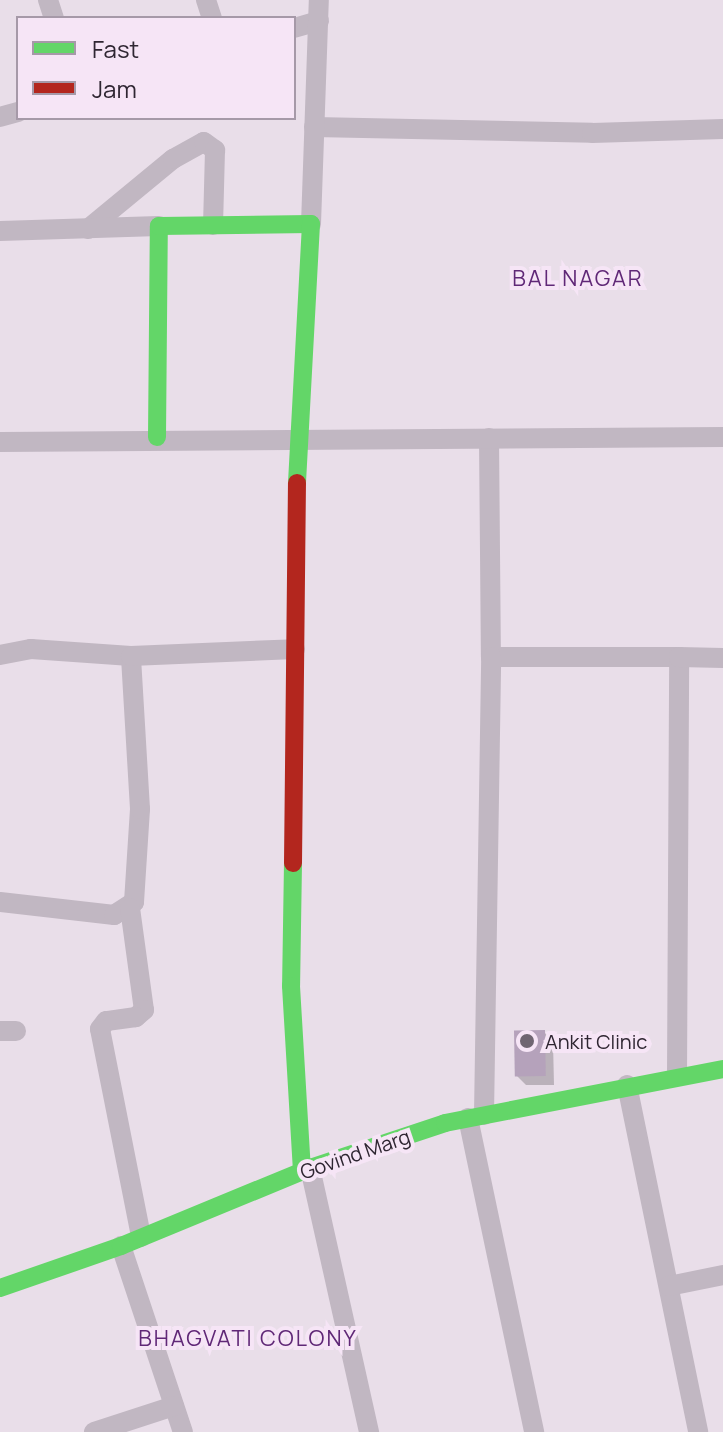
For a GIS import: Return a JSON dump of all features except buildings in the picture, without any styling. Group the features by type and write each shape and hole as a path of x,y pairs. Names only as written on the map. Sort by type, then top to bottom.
{"street":[{"path":"296,27 319,10"},
{"path":"319,10 311,224 298,437 291,986 306,1170 369,1432"},
{"path":"314,127 592,133 723,129"},
{"path":"88,229 173,159 204,142 215,150 213,225"},
{"path":"0,231 311,224"},
{"path":"157,437 159,226"},
{"path":"0,442 157,437 723,437"},
{"path":"489,438 491,657 476,1117 534,1432"},
{"path":"0,655 31,649 131,656 295,649"},
{"path":"131,656 140,809 130,908 144,1010 136,1017 106,1021 100,1029 141,1237"},
{"path":"491,657 723,658"},
{"path":"677,1075 679,657"},
{"path":"0,902 114,915 130,908"},
{"name":"Govind Marg","path":"0,1288 121,1246 306,1170 476,1117 677,1075 723,1069"},
{"path":"627,1085 698,1432"},
{"path":"121,1246 183,1432"},
{"path":"669,1286 723,1275"},
{"path":"94,1432 174,1406"}],"traffic: fast":[{"path":"157,437 159,226 311,224 297,483"},
{"path":"293,863 291,986 302,1172"},
{"path":"0,1288 121,1246 310,1168 445,1123 723,1069"}],"traffic: jam":[{"path":"293,863 297,483"}],"place":[{"name":"Ankit Clinic","path":"527,1041"}],"district":[{"name":"BAL NAGAR","path":"578,279"},
{"name":"BHAGVATI COLONY","path":"248,1339"}]}
